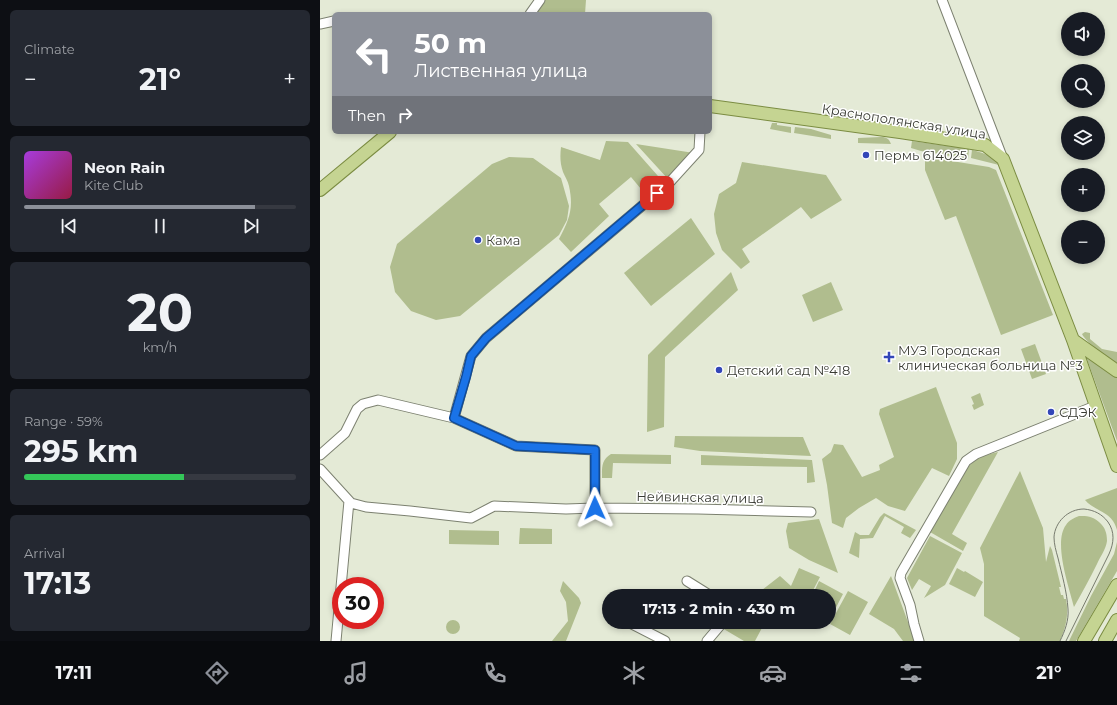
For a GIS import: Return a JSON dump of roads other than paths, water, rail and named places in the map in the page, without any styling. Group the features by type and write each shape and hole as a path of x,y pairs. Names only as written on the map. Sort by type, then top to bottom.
{"main road":[{"name":"Краснополянская улица","path":"712,106 985,145 1003,159"},
{"path":"320,190 388,134"},
{"path":"1003,159 1073,340 1117,466"},
{"path":"1073,340 1117,371"},
{"path":"1084,641 1117,585"},
{"path":"1105,641 1117,620"}],"street":[{"path":"531,12 540,0"},
{"path":"942,0 1003,159"},
{"path":"320,24 332,21"},
{"path":"454,418 471,356 486,338 668,183 699,150 700,134"},
{"path":"985,145 994,135"},
{"path":"320,454 345,432 357,409 363,404 378,400 454,418 516,446 595,450 595,508"},
{"path":"919,641 910,605 900,578 901,573 966,461 976,454 1095,406"},
{"path":"320,469 349,502 336,641"},
{"name":"Нейвинская улица","path":"349,502 366,507 471,518 494,506 811,512"},
{"path":"687,581 700,589"},
{"path":"642,629 665,641"},
{"path":"708,641 717,629"}],"tram line":[{"path":"1060,641 1064,633 1068,617 1068,609 1055,545 1055,531 1063,517 1073,511 1084,509 1094,511 1106,519 1112,530 1113,542 1109,554 1066,641"}],"place":[{"name":"Пермь 614025","path":"866,155"},
{"name":"Кама","path":"478,240"},
{"name":"МУЗ Городская клиническая больница №3","path":"889,357"},
{"name":"Детский сад №418","path":"719,370"},
{"name":"СДЭК","path":"1051,412"}]}
